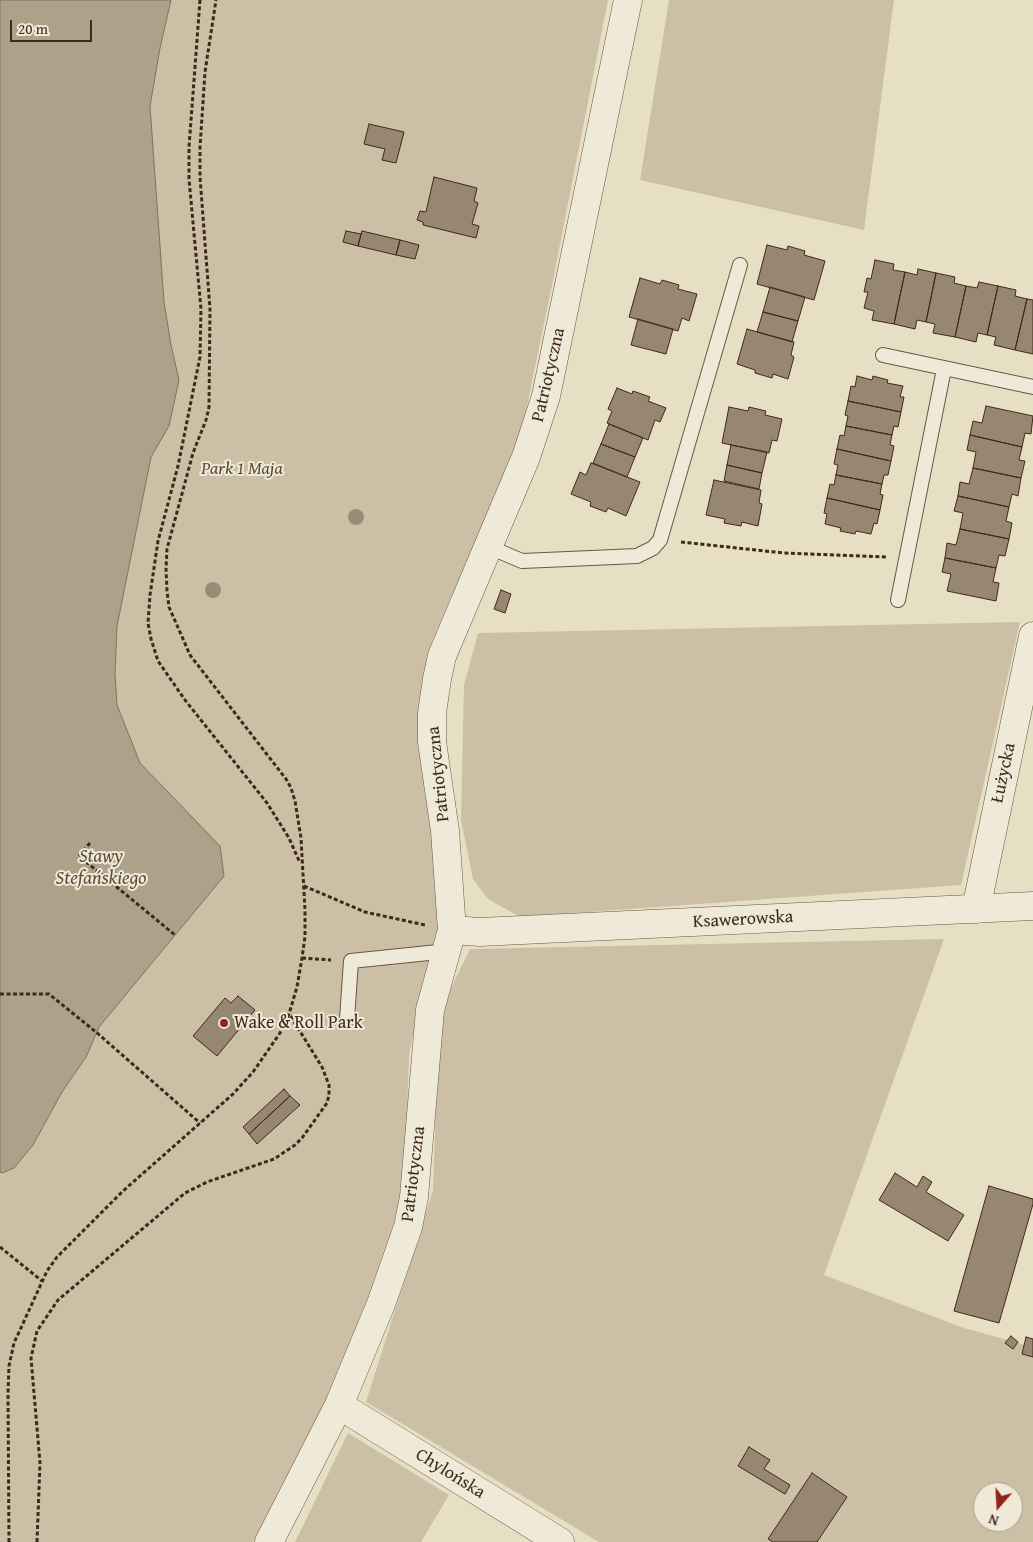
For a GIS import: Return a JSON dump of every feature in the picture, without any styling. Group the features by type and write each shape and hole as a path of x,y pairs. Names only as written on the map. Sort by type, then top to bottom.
{"street":[{"name":"Patriotyczna","path":"269,1542 339,1405 381,1304 408,1227 414,1196 430,1010 450,941 445,831 432,742 432,713 442,656 526,457 546,396 628,0"},
{"name":"Łużycka","path":"976,909 1033,636"},
{"name":"Ksawerowska","path":"450,941 490,931 1033,906"},
{"name":"Chylońska","path":"339,1405 560,1542"}],"lane":[{"path":"488,547 522,561 637,556 653,548 660,540 740,265"},
{"path":"883,355 1033,387"},
{"path":"898,600 944,369"},
{"path":"347,1019 351,961 450,941"}],"path":[{"path":"200,0 189,147 189,179 201,309 200,357 178,466 158,541 148,623 150,639 158,660 185,700 267,803 289,838 302,866"},
{"path":"9,1542 9,1366 14,1343 46,1271 57,1257 123,1191 233,1094 253,1072 280,1033 289,1014 297,987 305,937 301,838 291,788 190,655 170,607 167,592 167,550 192,452 206,420 209,407 210,309 200,177 200,147 205,72 216,0"},
{"path":"679,542 784,553 907,558"},
{"path":"90,843 79,856 175,935"},
{"path":"304,886 365,912 450,941"},
{"path":"302,958 351,961"},
{"path":"0,994 49,994 96,1032 200,1123"},
{"path":"38,1542 40,1463 31,1358 37,1331 58,1300 185,1193 207,1182 274,1159 302,1138 327,1103 329,1085 322,1067 289,1014"},
{"path":"0,1247 42,1281"}],"green space":[{"name":"Park 1 Maja","path":"0,0 608,0 521,435 432,641 425,668 428,758 437,840 437,946 420,1001 409,1056 404,1208 322,1428 253,1542 0,1542"},
{"path":"669,0 894,0 864,230 640,180"},
{"path":"1020,622 961,885 520,917 488,899 473,879 461,820 464,685 478,633"},
{"path":"944,939 824,1275 964,1328 1033,1347 1033,1542 599,1542 366,1402 433,1190 439,1013 470,949"},
{"path":"348,1433 449,1495 421,1542 295,1542"}],"water":[{"name":"Stawy Stefańskiego","path":"0,0 171,0 150,106 164,302 179,380 169,426 151,457 117,626 115,674 117,705 140,763 220,846 224,876 99,1027 86,1057 62,1092 33,1145 14,1168 2,1173 0,1172"}],"building":[{"path":"369,124 404,132 396,163 382,160 385,149 364,144"},
{"path":"434,177 477,188 474,201 478,203 472,224 479,226 476,238 423,225 423,222 417,220 420,211 426,212"},
{"path":"346,231 361,234 358,246 343,242"},
{"path":"362,231 400,240 396,255 358,246"},
{"path":"400,240 419,245 415,259 396,255"},
{"path":"767,245 787,250 788,246 805,251 804,255 825,261 814,300 757,284"},
{"path":"875,260 894,264 893,270 905,272 894,324 872,320 874,311 864,308 868,292 864,292 867,278 871,279"},
{"path":"918,269 936,273 926,322 917,320 915,329 894,324 905,272 917,275"},
{"path":"936,273 955,277 954,283 966,286 955,337 933,333 935,324 926,322"},
{"path":"640,278 660,284 662,280 679,285 678,289 697,294 689,321 682,318 678,331 629,317"},
{"path":"979,282 998,286 987,335 978,333 976,342 955,337 966,286 977,288"},
{"path":"998,286 1016,290 1015,296 1027,299 1015,350 994,345 996,337 987,335"},
{"path":"770,287 805,297 798,321 763,312"},
{"path":"1027,299 1033,300 1033,354 1015,350"},
{"path":"763,312 798,321 792,342 757,332"},
{"path":"638,319 673,329 666,354 631,345"},
{"path":"747,329 794,342 791,355 794,357 788,379 773,374 772,378 755,373 755,370 737,364"},
{"path":"857,376 872,380 873,376 888,380 887,383 903,386 900,397 904,397 901,412 848,401 851,386 855,387"},
{"path":"617,388 632,394 633,391 650,397 648,401 666,408 660,422 655,420 648,440 607,423 612,411 608,409"},
{"path":"848,401 901,412 898,427 894,426 892,435 846,426 848,416 845,415"},
{"path":"986,406 1033,416 1031,434 1025,433 1022,447 970,435 973,421 982,423"},
{"path":"729,407 748,411 749,407 766,411 765,415 782,419 777,441 772,440 769,453 722,443"},
{"path":"609,424 643,438 635,457 601,444"},
{"path":"846,426 892,435 890,445 894,446 891,461 837,449 840,435 844,436"},
{"path":"970,435 1022,447 1019,460 1025,461 1021,478 973,468 976,452 967,450"},
{"path":"601,444 635,457 627,477 593,463"},
{"path":"731,445 767,452 762,473 727,465"},
{"path":"837,449 891,461 888,475 884,475 882,484 836,475 838,465 834,464"},
{"path":"591,463 640,482 626,516 608,508 606,512 590,506 591,502 571,494 580,472 586,475"},
{"path":"727,465 762,473 759,489 724,481"},
{"path":"973,468 1021,478 1018,496 1012,494 1009,507 958,496 960,482 969,484"},
{"path":"836,475 882,484 880,494 883,495 880,510 827,498 830,484 834,485"},
{"path":"714,480 761,490 759,503 762,504 758,526 742,522 741,526 724,523 725,519 706,515"},
{"path":"958,496 1009,507 1006,521 1012,523 1009,539 960,529 963,513 954,511"},
{"path":"827,498 880,510 877,524 874,523 871,534 856,531 855,534 840,531 841,528 825,524 827,514 824,513"},
{"path":"960,529 1009,539 1005,556 999,555 996,568 945,558 947,543 956,545"},
{"path":"945,558 996,568 993,582 999,583 996,601 947,591 951,574 942,572"},
{"path":"501,590 511,594 505,613 494,609"},
{"name":"Wake & Roll Park","path":"238,996 255,1010 217,1056 193,1036 225,998 231,1003"},
{"path":"284,1089 290,1096 249,1134 243,1127"},
{"path":"290,1096 300,1105 257,1144 249,1134"},
{"path":"895,1173 917,1187 923,1176 932,1182 926,1192 964,1215 948,1241 879,1200"},
{"path":"989,1186 1033,1199 999,1323 954,1311"},
{"path":"1011,1336 1018,1342 1013,1349 1005,1343"},
{"path":"1026,1337 1033,1339 1033,1357 1022,1354"},
{"path":"749,1447 770,1460 764,1469 790,1485 785,1494 738,1466"},
{"path":"812,1473 847,1497 817,1542 773,1542 768,1539"}],"place":[{"name":"Wake & Roll Park","path":"224,1023"}]}
